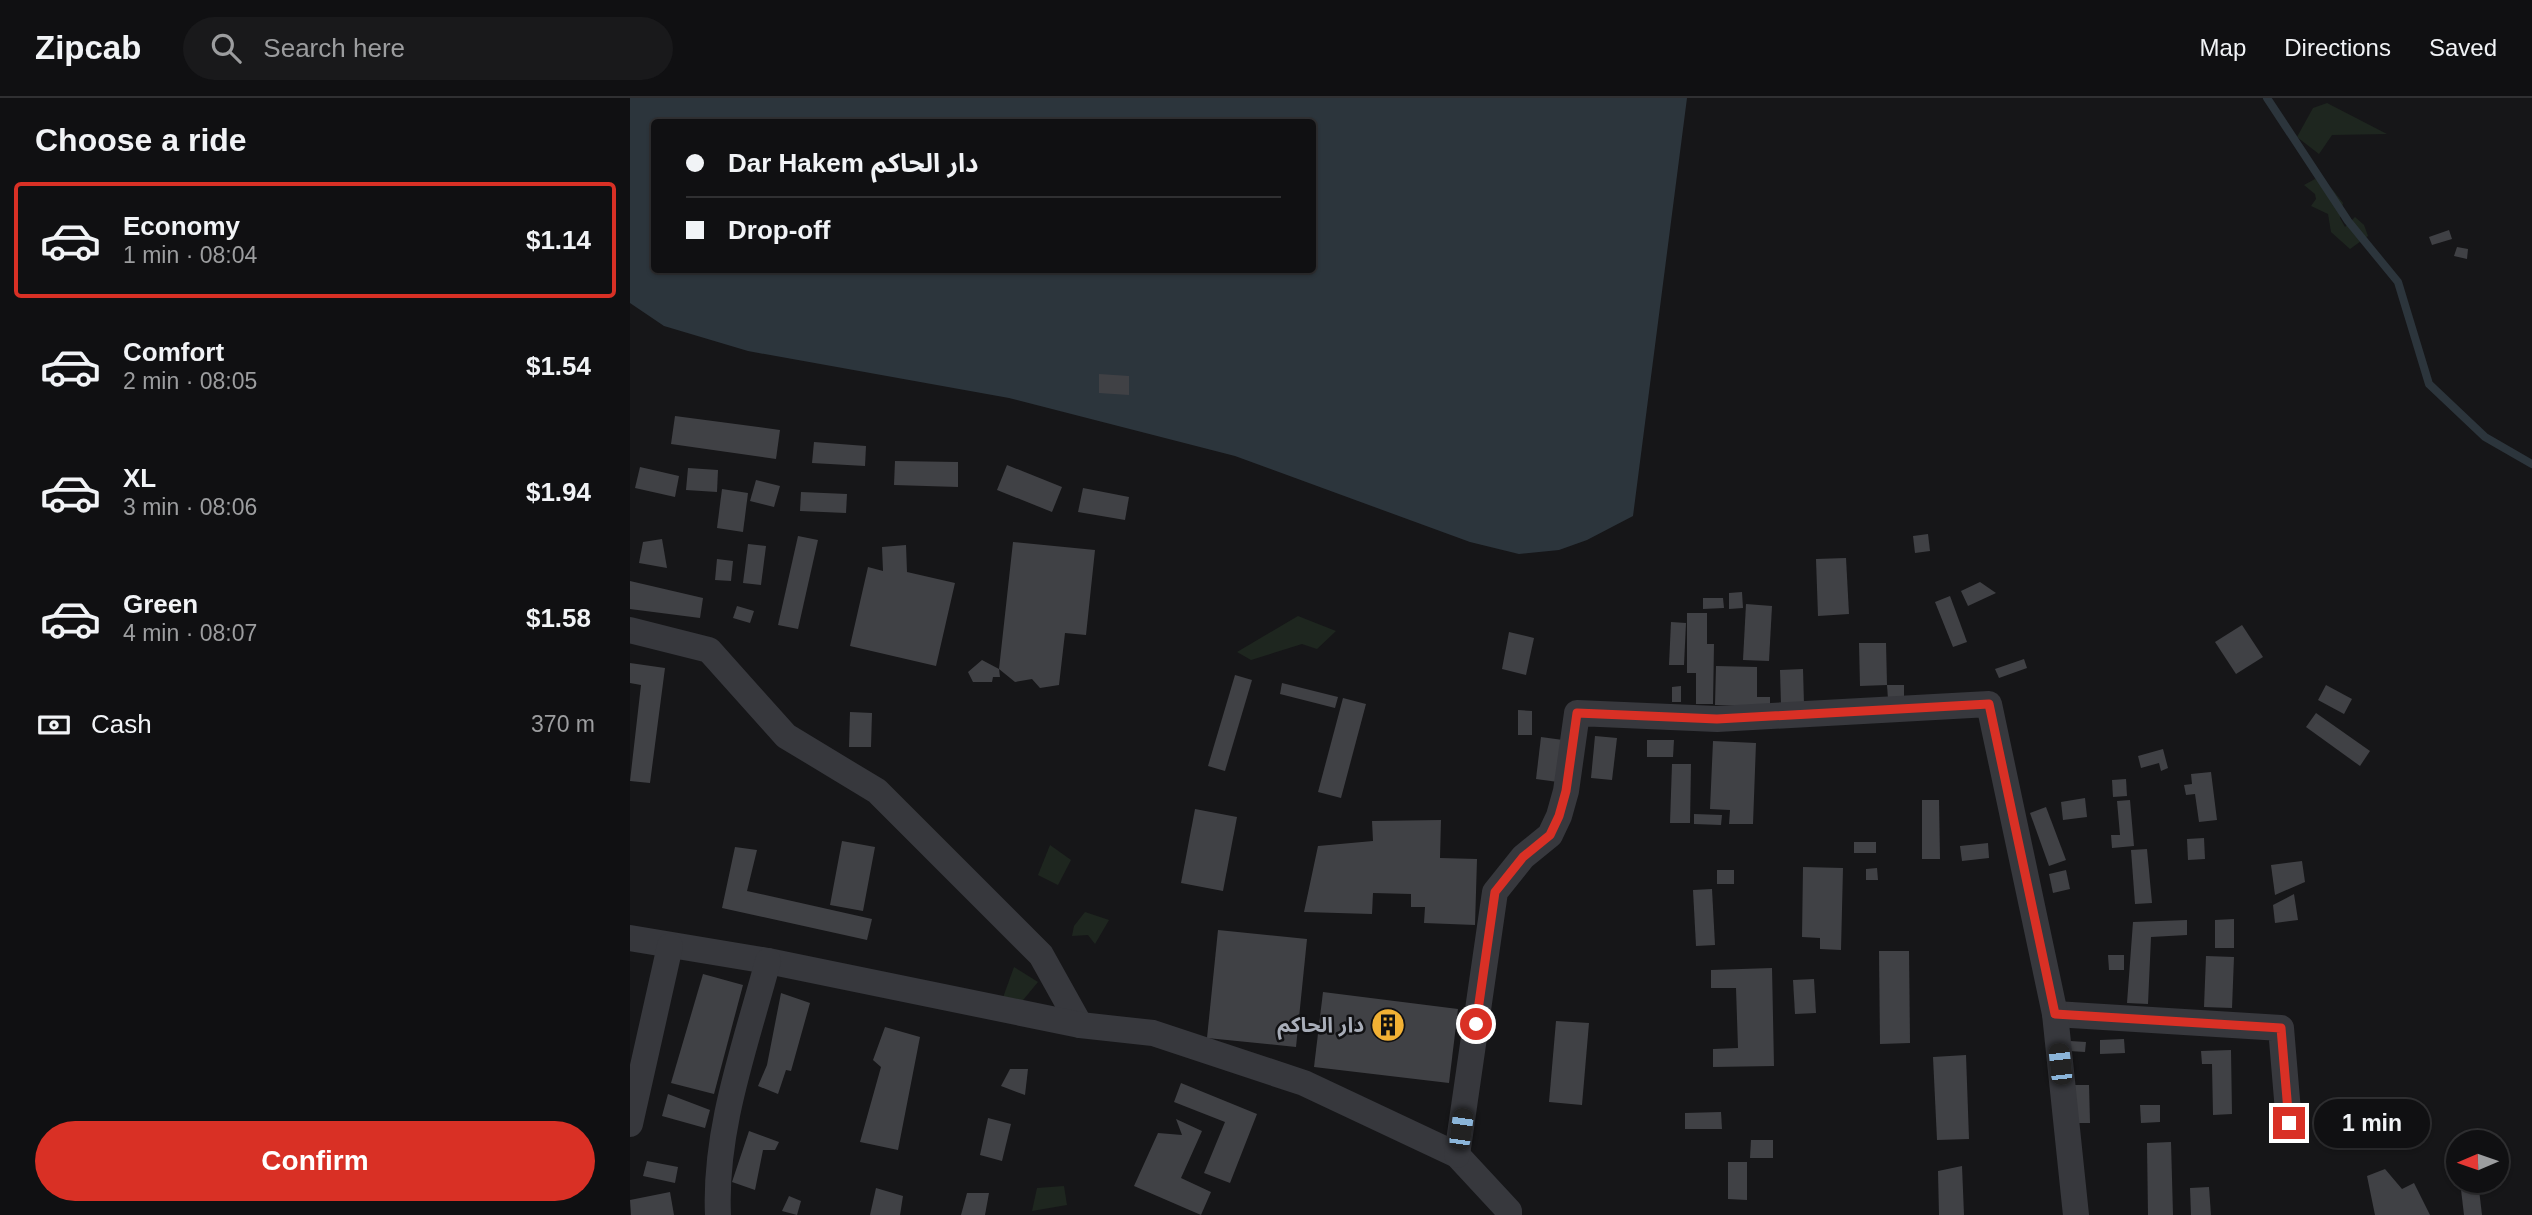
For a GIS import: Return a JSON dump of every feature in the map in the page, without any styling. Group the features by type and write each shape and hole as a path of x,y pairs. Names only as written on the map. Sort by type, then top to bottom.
{"street":[{"path":"630,630 709,650 786,736 877,791 1041,955 1080,1025"},
{"path":"1457,1155 1495,892 1523,857 1550,835 1559,816 1566,791 1577,713 1717,719 1989,704 2055,1014 2076,1215"},
{"path":"630,938 768,961 1080,1025 1153,1033 1304,1083 1457,1155 1509,1211 1509,1215"},
{"path":"630,1124 670,946"},
{"path":"718,1215 717,1195 724,1128 768,961"},
{"path":"2055,1014 2281,1028 2289,1123"}],"shaded area":[{"path":"630,98 1687,98 1633,516 1587,540 1559,550 1519,554 1470,542 1235,456 1009,398 748,351 664,326 630,303"},
{"path":"2327,103 2387,134 2332,135 2319,154 2297,137 2313,108"},
{"path":"2315,179 2332,189 2343,203 2340,218 2345,227 2355,217 2364,225 2368,236 2350,249 2331,232 2328,214 2311,206 2316,199 2315,194 2304,185"},
{"path":"1298,616 1336,631 1317,649 1302,644 1251,660 1237,652"},
{"path":"1050,845 1071,860 1058,885 1038,875"},
{"path":"1085,912 1109,920 1095,944 1088,935 1072,936 1074,926"},
{"path":"1014,967 1038,982 1019,1005 1001,1003"},
{"path":"1064,1186 1067,1205 1032,1211 1037,1188"}],"building":[{"path":"2449,230 2452,239 2432,245 2429,237"},
{"path":"2457,247 2468,249 2467,259 2454,256"},
{"path":"1099,374 1129,376 1129,395 1099,393"},
{"path":"675,416 780,430 776,459 671,444"},
{"path":"814,442 866,446 865,466 812,463"},
{"path":"895,461 958,462 958,487 894,485"},
{"path":"1007,465 1062,487 1052,512 997,490"},
{"path":"640,467 679,476 675,497 635,488"},
{"path":"688,468 718,470 717,492 686,490"},
{"path":"756,480 780,486 774,507 750,501"},
{"path":"1083,488 1129,497 1125,520 1078,512"},
{"path":"722,489 748,493 743,532 717,528"},
{"path":"801,492 847,494 846,513 800,511"},
{"path":"1928,534 1930,551 1915,553 1913,536"},
{"path":"798,536 818,540 798,629 778,625"},
{"path":"662,539 667,568 639,563 643,542"},
{"path":"1013,542 1095,550 1086,635 1065,633 1059,685 1040,688 1032,679 1015,682 999,669"},
{"path":"748,544 766,546 761,585 743,583"},
{"path":"906,545 907,572 955,583 936,666 850,646 868,567 883,571 882,547"},
{"path":"1846,558 1849,614 1818,616 1816,559"},
{"path":"717,559 733,561 731,581 715,580"},
{"path":"630,581 703,598 700,618 630,609"},
{"path":"1980,582 1996,593 1968,606 1961,591"},
{"path":"1742,592 1743,608 1729,609 1729,593"},
{"path":"1950,596 1967,642 1953,647 1935,602"},
{"path":"1703,598 1723,598 1724,608 1703,609"},
{"path":"1746,604 1772,606 1769,661 1743,660"},
{"path":"737,606 754,611 750,623 733,618"},
{"path":"1687,613 1707,613 1707,644 1714,644 1713,704 1696,704 1696,673 1687,673"},
{"path":"1671,622 1686,623 1684,665 1669,665"},
{"path":"2242,625 2263,657 2236,674 2215,642"},
{"path":"1509,632 1534,638 1526,675 1502,669"},
{"path":"1859,643 1886,643 1887,685 1860,686"},
{"path":"2024,659 2027,668 1999,678 1995,669"},
{"path":"982,660 999,669 1000,677 993,677 992,682 973,682 968,672"},
{"path":"630,663 665,668 650,783 630,781 641,685 630,683"},
{"path":"1716,666 1757,667 1757,697 1770,697 1770,706 1715,705"},
{"path":"1803,669 1804,705 1781,705 1780,670"},
{"path":"1235,675 1252,680 1225,771 1208,766"},
{"path":"1282,683 1338,697 1335,708 1280,694"},
{"path":"1887,685 1904,685 1904,699 1888,699"},
{"path":"2326,685 2352,699 2344,714 2318,700"},
{"path":"1681,686 1681,702 1672,702 1672,687"},
{"path":"1343,698 1366,704 1341,798 1318,792"},
{"path":"1518,710 1532,711 1532,735 1518,735"},
{"path":"850,712 872,713 871,747 849,747"},
{"path":"2316,713 2370,751 2360,766 2306,727"},
{"path":"1595,736 1617,738 1612,780 1591,778"},
{"path":"1541,737 1563,740 1558,782 1536,779"},
{"path":"1647,740 1674,740 1673,757 1647,757"},
{"path":"1713,741 1756,743 1753,824 1729,824 1730,810 1710,809"},
{"path":"2163,749 2168,768 2161,771 2159,763 2141,768 2138,756"},
{"path":"1672,764 1691,764 1690,823 1670,823"},
{"path":"2211,772 2217,820 2199,822 2195,794 2186,795 2184,785 2192,784 2191,774"},
{"path":"2126,779 2127,796 2113,797 2112,780"},
{"path":"2085,798 2087,817 2063,820 2061,802"},
{"path":"1922,800 1939,800 1940,859 1922,859"},
{"path":"2130,800 2134,846 2112,848 2111,835 2120,835 2117,801"},
{"path":"2046,807 2066,860 2049,866 2030,813"},
{"path":"1195,809 1237,817 1223,891 1181,883"},
{"path":"1694,814 1722,815 1721,825 1694,824"},
{"path":"1441,820 1440,858 1477,859 1475,925 1424,923 1425,907 1411,907 1411,894 1373,893 1372,914 1304,912 1318,846 1373,841 1372,821"},
{"path":"2204,838 2205,859 2188,860 2187,839"},
{"path":"842,841 875,847 863,911 830,905"},
{"path":"1854,842 1876,842 1876,853 1854,853"},
{"path":"1988,843 1989,858 1962,861 1960,846"},
{"path":"735,847 757,850 747,891 872,919 867,940 722,908"},
{"path":"2147,849 2152,903 2135,904 2131,850"},
{"path":"2302,861 2305,882 2275,895 2271,865"},
{"path":"1803,867 1843,868 1841,950 1820,949 1820,938 1802,937"},
{"path":"1877,868 1878,880 1866,880 1866,869"},
{"path":"1717,870 1734,870 1734,884 1717,884"},
{"path":"2066,870 2070,889 2053,893 2049,874"},
{"path":"1712,889 1715,945 1696,946 1693,890"},
{"path":"2294,894 2298,920 2275,923 2273,905"},
{"path":"2234,919 2234,948 2215,948 2215,920"},
{"path":"2187,920 2187,935 2151,937 2148,1004 2127,1003 2133,922"},
{"path":"1218,930 1307,939 1296,1047 1207,1038"},
{"path":"1879,951 1909,951 1910,1043 1880,1044"},
{"path":"2108,955 2124,955 2124,970 2109,970"},
{"path":"2206,956 2234,957 2232,1008 2204,1007"},
{"path":"1772,968 1774,1066 1713,1067 1713,1049 1738,1048 1736,988 1711,988 1711,970"},
{"path":"703,974 743,985 714,1094 671,1083"},
{"path":"1814,979 1816,1013 1795,1014 1793,980"},
{"name":"دار الحاكم","path":"1323,992 1458,1009 1449,1083 1314,1067"},
{"path":"781,993 810,1003 791,1071 786,1070 778,1094 758,1086 767,1065"},
{"path":"1556,1021 1589,1023 1582,1105 1549,1102"},
{"path":"885,1027 920,1037 898,1150 860,1142 881,1067 873,1060"},
{"path":"2124,1039 2125,1053 2100,1054 2100,1040"},
{"path":"2070,1041 2086,1042 2085,1052 2069,1051"},
{"path":"2231,1050 2232,1114 2213,1115 2212,1064 2202,1064 2201,1051"},
{"path":"1966,1055 1969,1139 1937,1140 1933,1057"},
{"path":"1010,1069 1028,1069 1025,1095 1001,1086"},
{"path":"1181,1083 1257,1114 1230,1183 1204,1173 1225,1122 1174,1102"},
{"path":"2075,1085 2089,1085 2090,1123 2076,1123"},
{"path":"668,1094 710,1110 705,1128 662,1116"},
{"path":"2140,1105 2160,1105 2160,1122 2141,1123"},
{"path":"1721,1112 1722,1129 1685,1129 1685,1113"},
{"path":"2342,1113 2343,1132 2329,1133 2328,1114"},
{"path":"988,1118 1011,1124 1002,1161 980,1155"},
{"path":"1176,1119 1202,1131 1181,1178 1211,1192 1201,1215 1134,1186 1158,1133 1182,1135"},
{"path":"749,1131 779,1142 775,1150 763,1150 755,1190 732,1182"},
{"path":"1751,1140 1773,1140 1773,1158 1750,1158"},
{"path":"2171,1142 2173,1215 2148,1215 2147,1143"},
{"path":"647,1161 678,1167 675,1183 643,1176"},
{"path":"1728,1162 1747,1162 1747,1200 1728,1199"},
{"path":"1962,1166 1964,1215 1939,1215 1938,1171"},
{"path":"2385,1169 2402,1189 2414,1183 2430,1215 2375,1215 2367,1176"},
{"path":"2209,1187 2211,1215 2191,1215 2190,1188"},
{"path":"876,1188 903,1196 900,1215 870,1215"},
{"path":"670,1192 674,1215 631,1215 630,1200"},
{"path":"967,1193 989,1193 985,1215 961,1215"},
{"path":"2462,1194 2480,1194 2482,1215 2464,1215"},
{"path":"789,1196 801,1201 797,1215 782,1211"}],"waterway":[{"path":"2267,98 2348,221 2398,282 2429,384 2485,437 2532,464"}],"place":[{"name":"دار الحاكم","path":"1388,1025"}],"route":[{"path":"1476,1024 1495,892 1523,857 1550,835 1559,816 1566,791 1577,713 1717,719 1989,704 2055,1014 2281,1028 2289,1123"}]}
